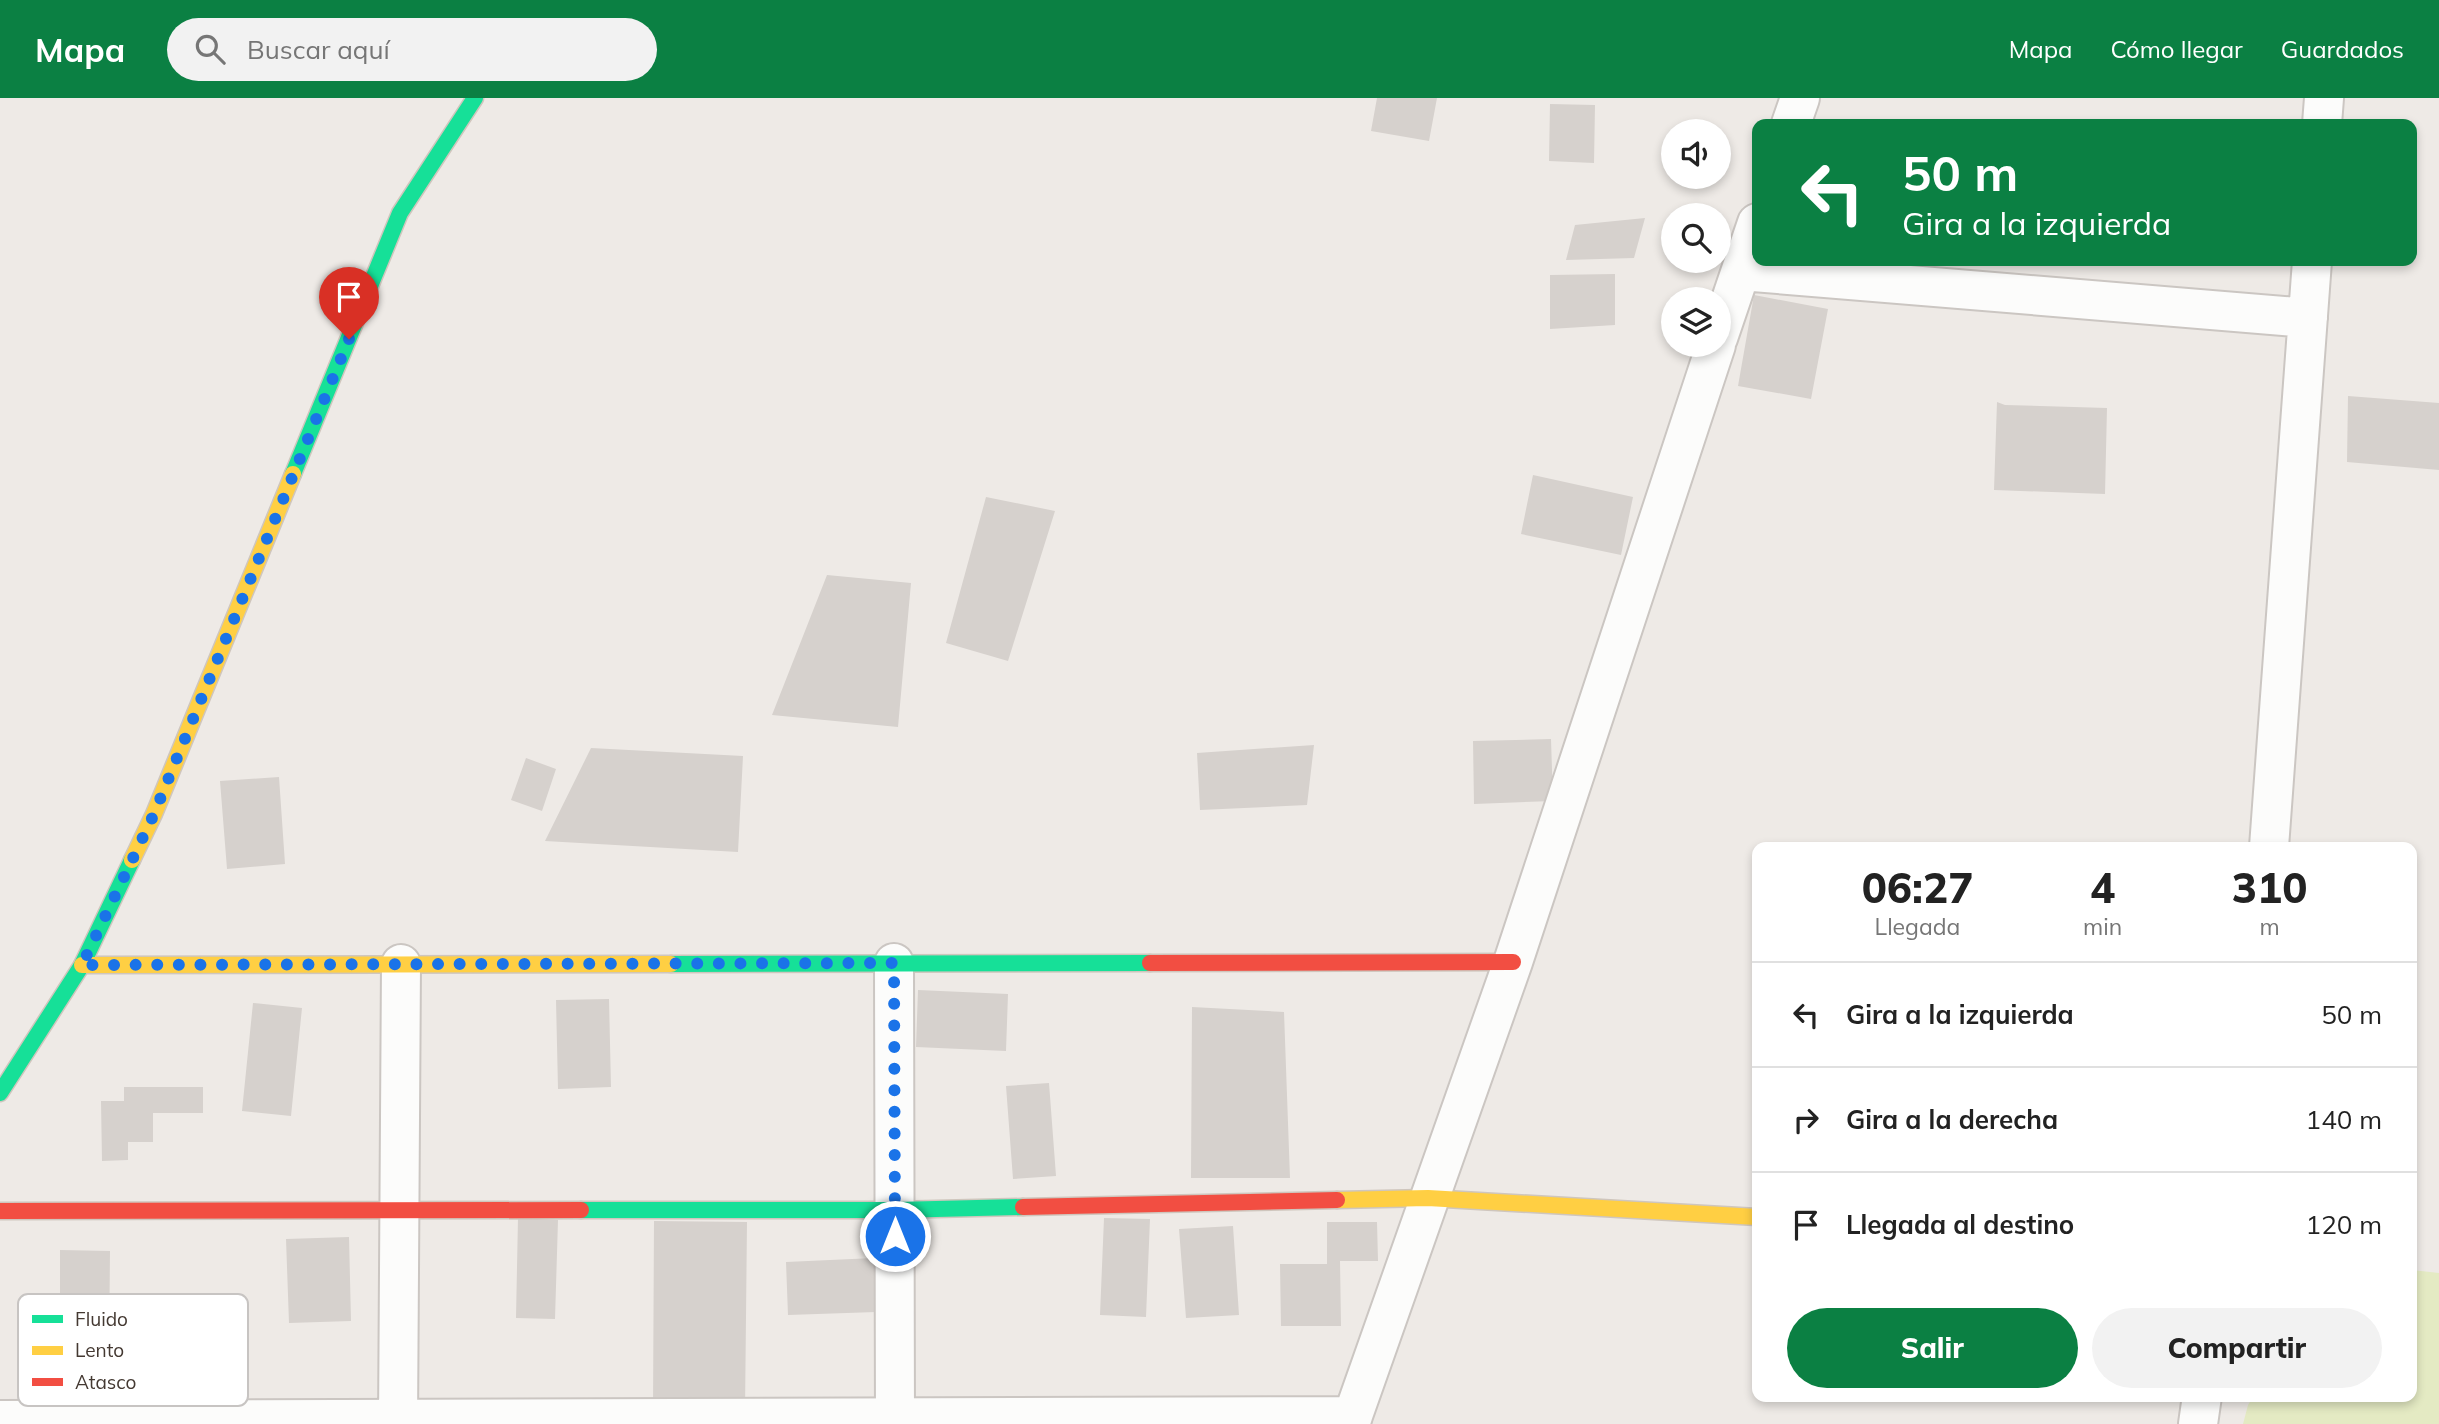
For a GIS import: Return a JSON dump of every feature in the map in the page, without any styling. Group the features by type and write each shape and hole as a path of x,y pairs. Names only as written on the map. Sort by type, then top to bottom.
{"street":[{"path":"0,1093 82,965 154,814 400,214 475,98"},
{"path":"1793,119 1800,98"},
{"path":"2322,119 2324,98"},
{"path":"1731,300 1752,238"},
{"path":"2269,842 2312,266"},
{"path":"1741,271 2308,318"},
{"path":"0,1420 1351,1420 1513,962 1712,357"},
{"path":"82,965 1513,962"},
{"path":"894,963 895,1421"},
{"path":"398,1422 401,964"},
{"path":"0,1212 895,1210 1428,1198 1752,1217"},
{"path":"2199,1424 2201,1402"}],"green space":[{"path":"2417,1271 2439,1273 2439,1424 2243,1424 2250,1402 2417,1402"}],"building":[{"path":"1377,98 1437,98 1429,141 1371,131"},
{"path":"1550,104 1595,105 1594,163 1549,161"},
{"path":"1645,218 1634,258 1566,260 1575,225"},
{"path":"1615,274 1615,325 1550,329 1550,275"},
{"path":"1754,295 1828,309 1811,399 1738,386"},
{"path":"2348,396 2439,403 2439,470 2347,462"},
{"path":"1997,402 2005,405 2107,408 2105,494 1994,490"},
{"path":"1533,475 1633,497 1621,555 1521,534"},
{"path":"986,497 1055,511 1008,661 946,643"},
{"path":"827,575 911,583 898,727 772,715"},
{"path":"1551,739 1553,801 1474,804 1473,741"},
{"path":"1314,745 1307,805 1200,810 1197,753"},
{"path":"591,748 743,756 738,852 545,841"},
{"path":"526,758 556,769 542,811 511,800"},
{"path":"279,777 285,864 227,869 220,781"},
{"path":"918,990 1008,994 1006,1051 916,1047"},
{"path":"609,999 611,1087 558,1089 556,1000"},
{"path":"253,1003 302,1008 291,1116 242,1111"},
{"path":"1192,1007 1284,1012 1290,1178 1191,1178"},
{"path":"1049,1083 1056,1176 1013,1179 1006,1086"},
{"path":"124,1087 203,1087 203,1113 153,1113 153,1142 128,1142 128,1160 102,1161 101,1101 124,1101"},
{"path":"518,1218 558,1220 555,1319 516,1318"},
{"path":"1104,1218 1150,1219 1146,1317 1100,1315"},
{"path":"654,1221 747,1222 745,1412 653,1411"},
{"path":"1327,1222 1377,1222 1378,1261 1340,1261 1341,1326 1281,1326 1280,1264 1327,1264"},
{"path":"1233,1226 1239,1315 1186,1318 1179,1229"},
{"path":"349,1237 351,1321 289,1323 286,1239"},
{"path":"60,1250 110,1251 110,1294 60,1294"},
{"path":"874,1258 876,1312 788,1315 786,1262"}],"traffic: fast":[{"path":"293,474 400,213 475,98"},
{"path":"0,1093 82,965 132,860"},
{"path":"671,964 1150,963"},
{"path":"581,1210 895,1210 1023,1207"}],"traffic: slow":[{"path":"132,860 154,814 293,474"},
{"path":"82,965 671,964"},
{"path":"1337,1200 1428,1198 1752,1217"}],"traffic: jam":[{"path":"1150,963 1513,962"},
{"path":"1023,1207 1337,1200"},
{"path":"0,1211 581,1210"}],"route":[{"path":"349,339 154,814 82,965 894,963 895,1236"}]}
